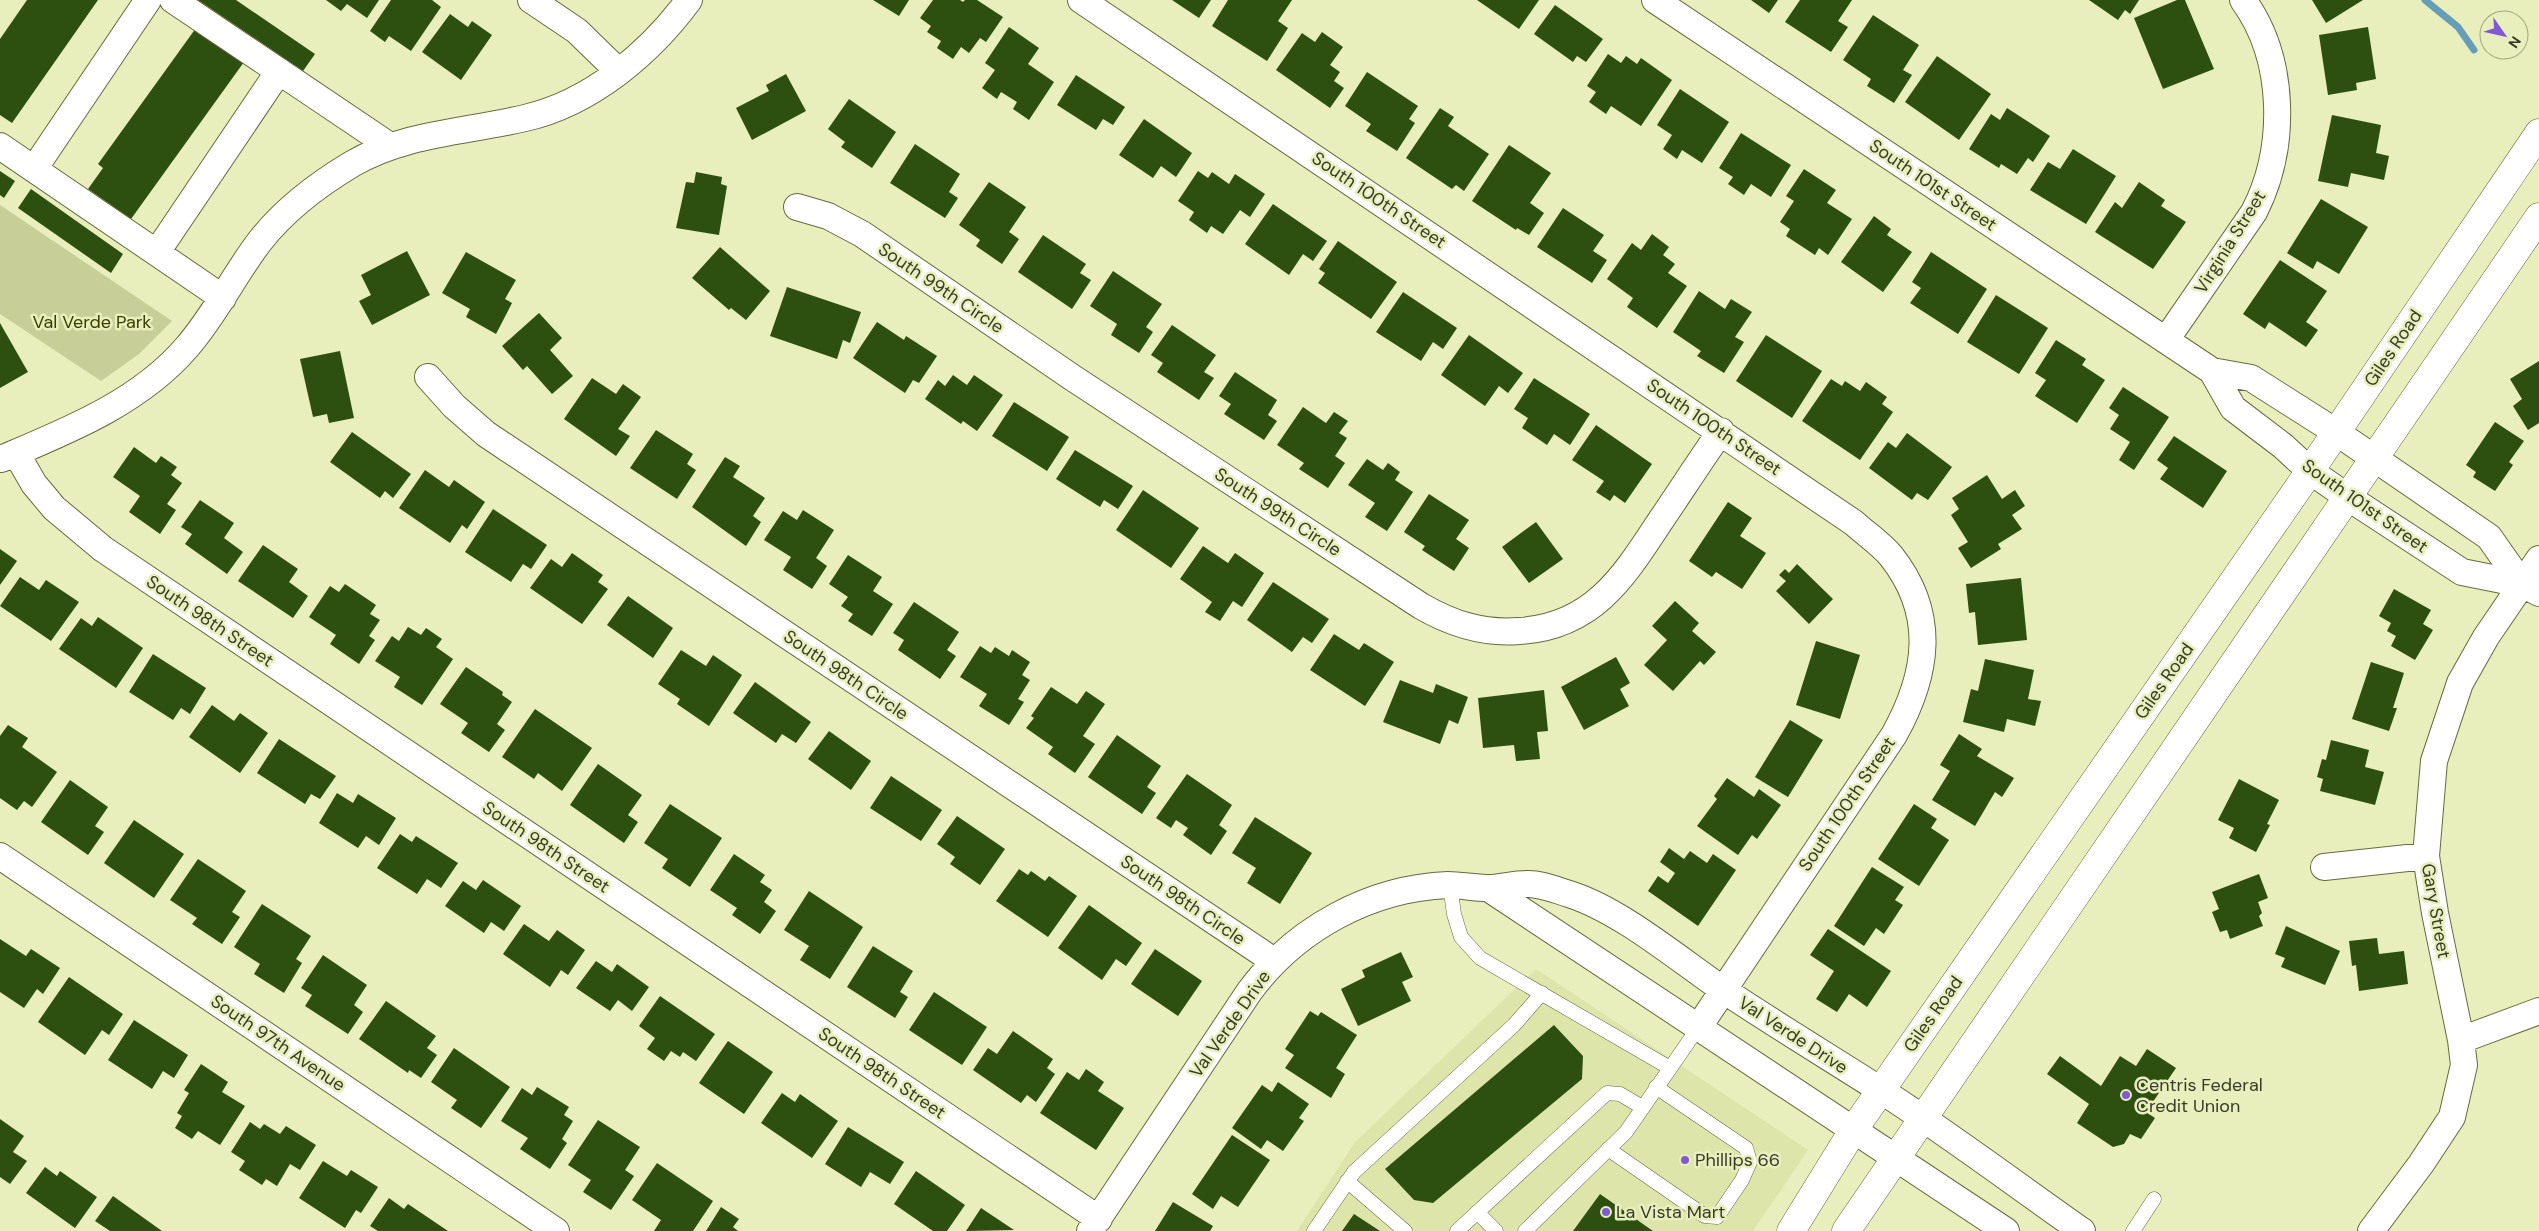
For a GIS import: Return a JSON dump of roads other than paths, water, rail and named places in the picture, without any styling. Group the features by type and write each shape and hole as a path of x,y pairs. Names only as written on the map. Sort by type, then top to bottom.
{"main road":[{"name":"Giles Road","path":"1791,1231 1854,1129 2310,471 2539,133"},
{"path":"1846,1231 1921,1118 2349,498 2539,218"}],"street":[{"path":"34,169 148,0"},
{"path":"173,0 390,146"},
{"path":"531,0 577,31 620,72"},
{"path":"8,456 108,410 142,387 186,348 223,298 260,242 296,203 353,164 390,146 419,137 526,118 570,102 620,72 651,46 689,0"},
{"name":"South 100th Street","path":"1081,0 1721,431 1854,523 1890,555 1912,586 1922,616 1924,646 1907,712 1894,735 1722,989 1698,1028"},
{"name":"South 101st Street","path":"1655,0 2212,371 2251,378 2336,432 2489,537 2530,588"},
{"name":"Virginia Street","path":"2166,340 2254,212 2264,192 2270,169 2276,128 2276,86 2269,52 2256,17 2243,0"},
{"path":"157,252 279,71"},
{"path":"0,146 223,298"},
{"name":"South 99th Circle","path":"797,207 828,216 862,234 1073,378 1421,606 1443,619 1470,628 1495,632 1534,630 1568,620 1598,602 1626,572 1721,431"},
{"name":"South 101st Street","path":"2212,371 2233,408 2283,446 2310,471 2349,498 2462,572 2530,588"},
{"name":"South 98th Circle","path":"428,377 454,406 486,434 1274,961"},
{"name":"South 98th Street","path":"8,456 54,508 103,549 1094,1225"},
{"name":"Gary Street","path":"2372,1231 2421,1164 2452,1116 2464,1065 2462,1040 2435,913 2426,856 2434,761 2460,683 2486,637 2530,588 2539,559"},
{"name":"South 97th Avenue","path":"0,856 556,1231"},
{"path":"2324,867 2426,856"},
{"name":"Val Verde Drive","path":"1094,1225 1249,992 1274,961 1318,927 1364,903 1402,891 1450,885 1488,888 1529,884 1571,895 1605,911 1644,935 1722,989 1881,1090 2082,1231"},
{"name":"Val Verde Drive","path":"1488,888 2006,1231"},
{"path":"2462,1040 2539,1011"}],"lane":[{"path":"1450,885 1454,914 1462,937 1480,958 1670,1068"},
{"path":"1314,1231 1354,1172 1514,1025 1542,993"},
{"path":"1525,1231 1626,1132 1642,1106 1698,1028"},
{"path":"1608,1148 1705,1216 1717,1217 1742,1180 1750,1162 1746,1148 1656,1087"},
{"path":"1457,1231 1607,1093 1620,1094 1642,1106"},
{"path":"1347,1181 1405,1231"},
{"path":"2133,1231 2154,1199"},
{"path":"1477,1212 1496,1231"}],"waterway":[{"path":"2425,0 2458,27 2474,50"}],"place":[{"name":"Centris Federal Credit Union","path":"2126,1095"},
{"name":"Phillips 66","path":"1685,1160"},
{"name":"La Vista Mart","path":"1606,1212"}],"park label":[{"name":"Val Verde Park","path":"92,322"}]}
